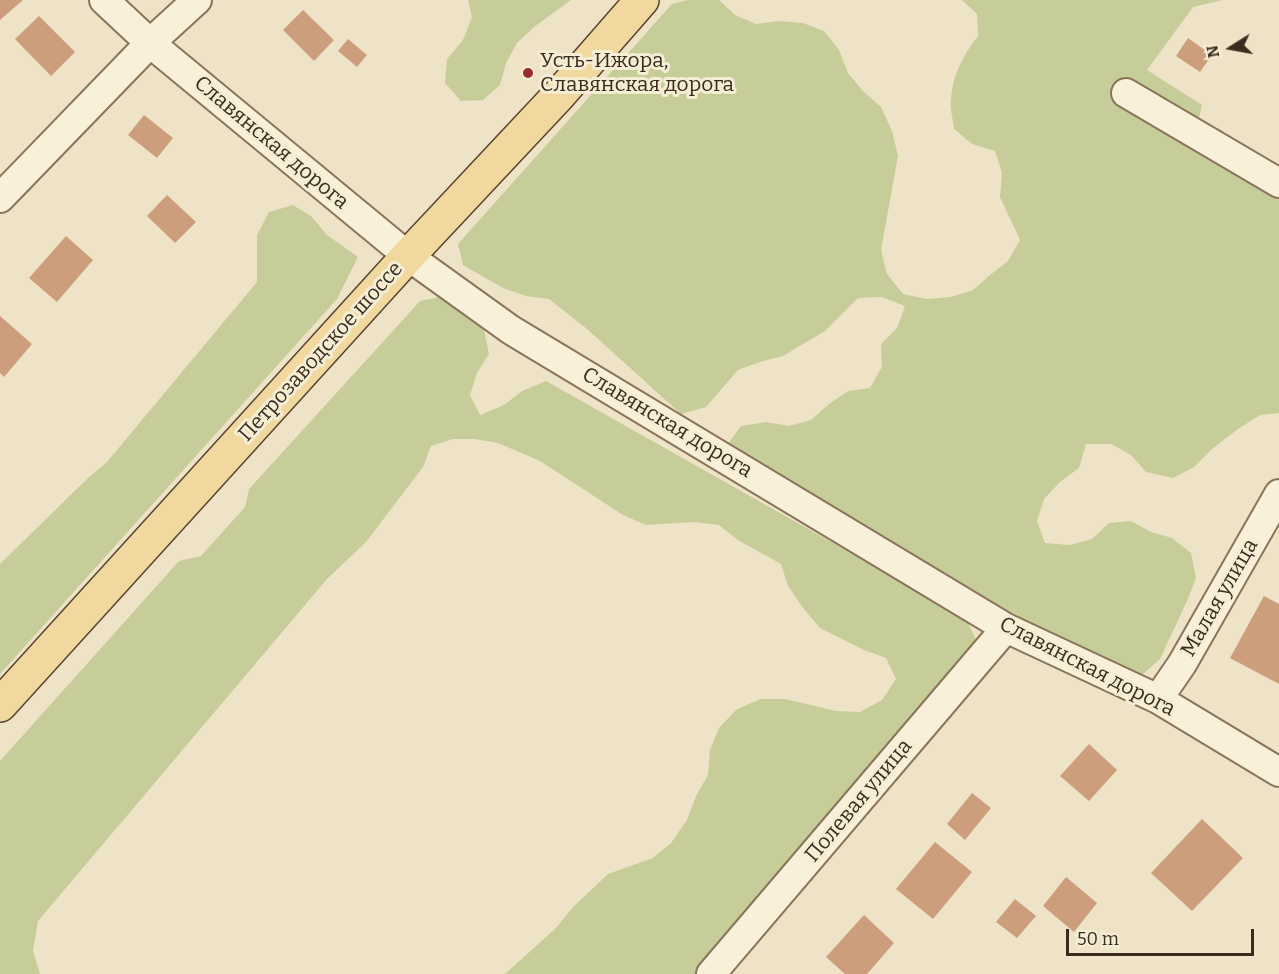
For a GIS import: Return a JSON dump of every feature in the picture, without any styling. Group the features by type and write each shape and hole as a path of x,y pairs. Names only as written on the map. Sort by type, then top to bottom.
{"main road":[{"name":"Петрозаводское шоссе","path":"0,705 408,256 559,95 642,0"}],"street":[{"name":"Славянская дорога","path":"105,0 150,43 408,256 511,330 1006,628 1158,699 1279,772"},
{"path":"0,198 150,43 197,0"},
{"path":"1126,93 1279,183"},
{"name":"Малая улица","path":"1158,699 1182,664 1279,494"},
{"name":"Полевая улица","path":"711,974 1006,628"}],"green space":[{"path":"468,0 571,0 534,27 517,43 506,63 500,85 483,100 461,101 445,83 447,59 463,40 472,17"},
{"path":"688,0 719,0 735,15 756,24 779,21 803,23 824,31 839,50 848,73 881,107 892,131 898,156 881,250 887,274 903,294 927,299 951,297 973,290 1008,261 1020,240 1000,197 1002,173 995,151 972,144 954,129 951,103 956,74 963,58 978,36 977,14 962,0 1223,0 1193,7 1147,70 1202,105 1194,138 1214,160 1279,198 1279,413 1260,415 1212,449 1194,467 1173,478 1146,472 1131,455 1111,444 1086,444 1079,468 1060,482 1044,499 1037,521 1045,543 1070,545 1092,539 1109,523 1131,521 1151,532 1172,538 1191,553 1196,578 1187,601 1160,659 1142,675 1120,677 728,444 741,426 766,422 789,426 811,420 848,391 870,388 882,367 881,344 897,328 905,306 882,297 858,298 825,331 783,356 738,370 706,407 681,414 587,329 549,299 526,296 503,288 463,265 458,244 672,4"},
{"path":"293,205 312,217 327,235 358,257 337,299 0,674 0,564 107,462 257,282 257,235 269,212"},
{"path":"444,296 483,325 489,354 477,373 470,395 480,415 504,405 522,391 546,381 966,618 977,642 700,974 505,974 556,928 573,907 608,874 653,858 671,843 687,820 696,796 708,775 710,750 719,728 737,709 761,699 785,699 836,711 860,712 882,700 896,679 886,658 864,650 820,628 788,586 781,564 738,540 719,525 694,522 646,525 623,515 540,461 498,443 475,439 453,439 431,446 423,467 366,542 327,579 38,921 33,951 40,974 0,974 0,761 179,561 201,556 245,507 249,489 420,301"}],"building":[{"path":"0,0 23,0 0,20"},
{"path":"303,10 334,40 314,61 283,30"},
{"path":"39,16 75,52 51,76 15,39"},
{"path":"1188,38 1212,55 1200,72 1176,56"},
{"path":"348,39 367,55 357,67 338,51"},
{"path":"144,115 173,138 157,158 128,135"},
{"path":"167,195 196,222 175,243 147,216"},
{"path":"66,236 93,260 57,302 29,278"},
{"path":"0,316 32,344 4,377 0,373"},
{"path":"1264,596 1279,604 1279,684 1230,658"},
{"path":"1089,744 1117,770 1089,801 1060,776"},
{"path":"972,793 991,808 965,840 947,824"},
{"path":"1202,819 1243,858 1192,911 1151,873"},
{"path":"935,842 972,872 933,919 896,889"},
{"path":"1066,877 1097,903 1074,932 1043,906"},
{"path":"1015,899 1036,916 1017,938 996,922"},
{"path":"864,915 894,943 867,974 845,974 826,957"}],"place":[{"name":"Усть-Ижора, Славянская дорога","path":"528,73"}]}
